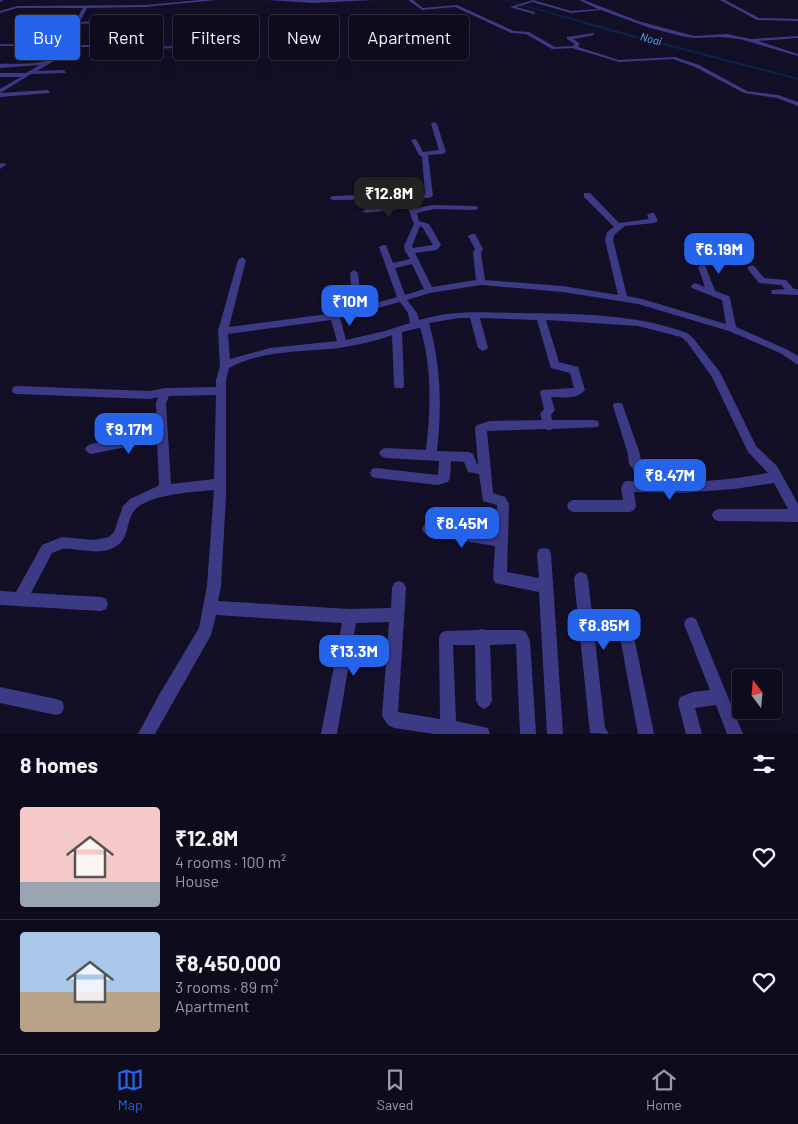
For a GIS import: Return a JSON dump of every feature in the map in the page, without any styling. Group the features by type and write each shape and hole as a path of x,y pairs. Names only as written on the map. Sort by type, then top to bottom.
{"street":[{"path":"99,6 108,0"},
{"path":"145,6 153,0"},
{"path":"158,5 170,2 211,0"},
{"path":"270,0 372,0"},
{"path":"410,0 422,9 456,6 514,32 527,33 554,48 574,48 619,61 673,58 697,66 746,92 778,97 798,104"},
{"path":"581,0 602,10 691,36 726,35 750,40 776,51 798,55"},
{"path":"722,0 758,19 798,20"},
{"path":"28,8 39,1 46,1"},
{"path":"534,13 512,7 528,2 570,12 602,10"},
{"path":"0,12 13,7 158,5 182,7"},
{"path":"80,18 86,7"},
{"path":"0,28 7,27"},
{"path":"574,48 578,44 569,38 592,34"},
{"path":"750,40 798,37"},
{"path":"0,45 15,45"},
{"path":"0,93 52,60"},
{"path":"0,66 47,63"},
{"path":"0,70 31,73"},
{"path":"0,75 64,72"},
{"path":"0,84 16,82"},
{"path":"0,93 47,92"},
{"path":"414,140 418,152 425,154 444,152 434,124"},
{"path":"366,210 411,205 430,194 425,154"},
{"path":"364,198 365,180"},
{"path":"587,195 618,226"},
{"path":"333,198 364,198 411,205 475,208"},
{"path":"411,205 418,223 409,241 409,251 429,290"},
{"path":"623,299 610,234 618,226 654,221 651,215"},
{"path":"409,251 437,246 426,226 418,223"},
{"path":"472,236 479,249 476,253 481,282"},
{"path":"383,248 402,299 430,340 436,391 436,455"},
{"path":"146,734 206,630 214,586 220,484 221,391 225,366 223,331 242,260"},
{"path":"390,266 414,261"},
{"path":"702,266 710,291"},
{"path":"751,268 762,281 783,282 795,292"},
{"path":"354,273 358,310"},
{"path":"223,331 335,316 382,306 429,290 481,282 563,289 623,299 693,316 732,329 783,351 798,361"},
{"path":"694,286 726,298 732,329"},
{"path":"775,292 795,292"},
{"path":"225,366 236,360 270,352 342,344 459,315 570,317 638,323 673,331 690,340"},
{"path":"474,315 483,348"},
{"path":"335,316 342,344"},
{"path":"693,316 686,319 686,333 716,375 752,449 773,470 798,516 718,515"},
{"path":"541,317 555,365 574,370 580,390 575,393 545,394 550,410 544,414 549,426"},
{"path":"397,331 399,385"},
{"path":"17,390 150,395 165,392 221,391"},
{"path":"163,490 165,484 161,403 165,392"},
{"path":"618,406 634,454 635,464 640,469 655,471 660,487"},
{"path":"546,586 500,578 503,502 486,497 482,432 484,426 594,424"},
{"path":"91,449 162,436"},
{"path":"385,452 468,457 472,468 485,470"},
{"path":"376,473 443,480 445,460 436,455"},
{"path":"573,506 630,506 628,486 682,488 734,484 777,476"},
{"path":"20,599 47,550 62,542 94,546 112,542 119,536 123,517 134,503 163,490 220,484"},
{"path":"428,529 502,541"},
{"path":"544,554 555,734"},
{"path":"581,579 598,733 601,734"},
{"path":"398,588 390,715 394,720 472,733"},
{"path":"0,598 101,604"},
{"path":"210,608 350,616 397,615"},
{"path":"330,734 350,616"},
{"path":"691,624 735,734"},
{"path":"626,632 646,734"},
{"path":"448,728 446,638 482,636 521,637 524,641 528,734"},
{"path":"482,636 484,701"},
{"path":"0,695 56,707"},
{"path":"694,734 686,703 693,700 720,698"}],"waterway":[{"name":"Noai","path":"504,0 798,79"}]}
